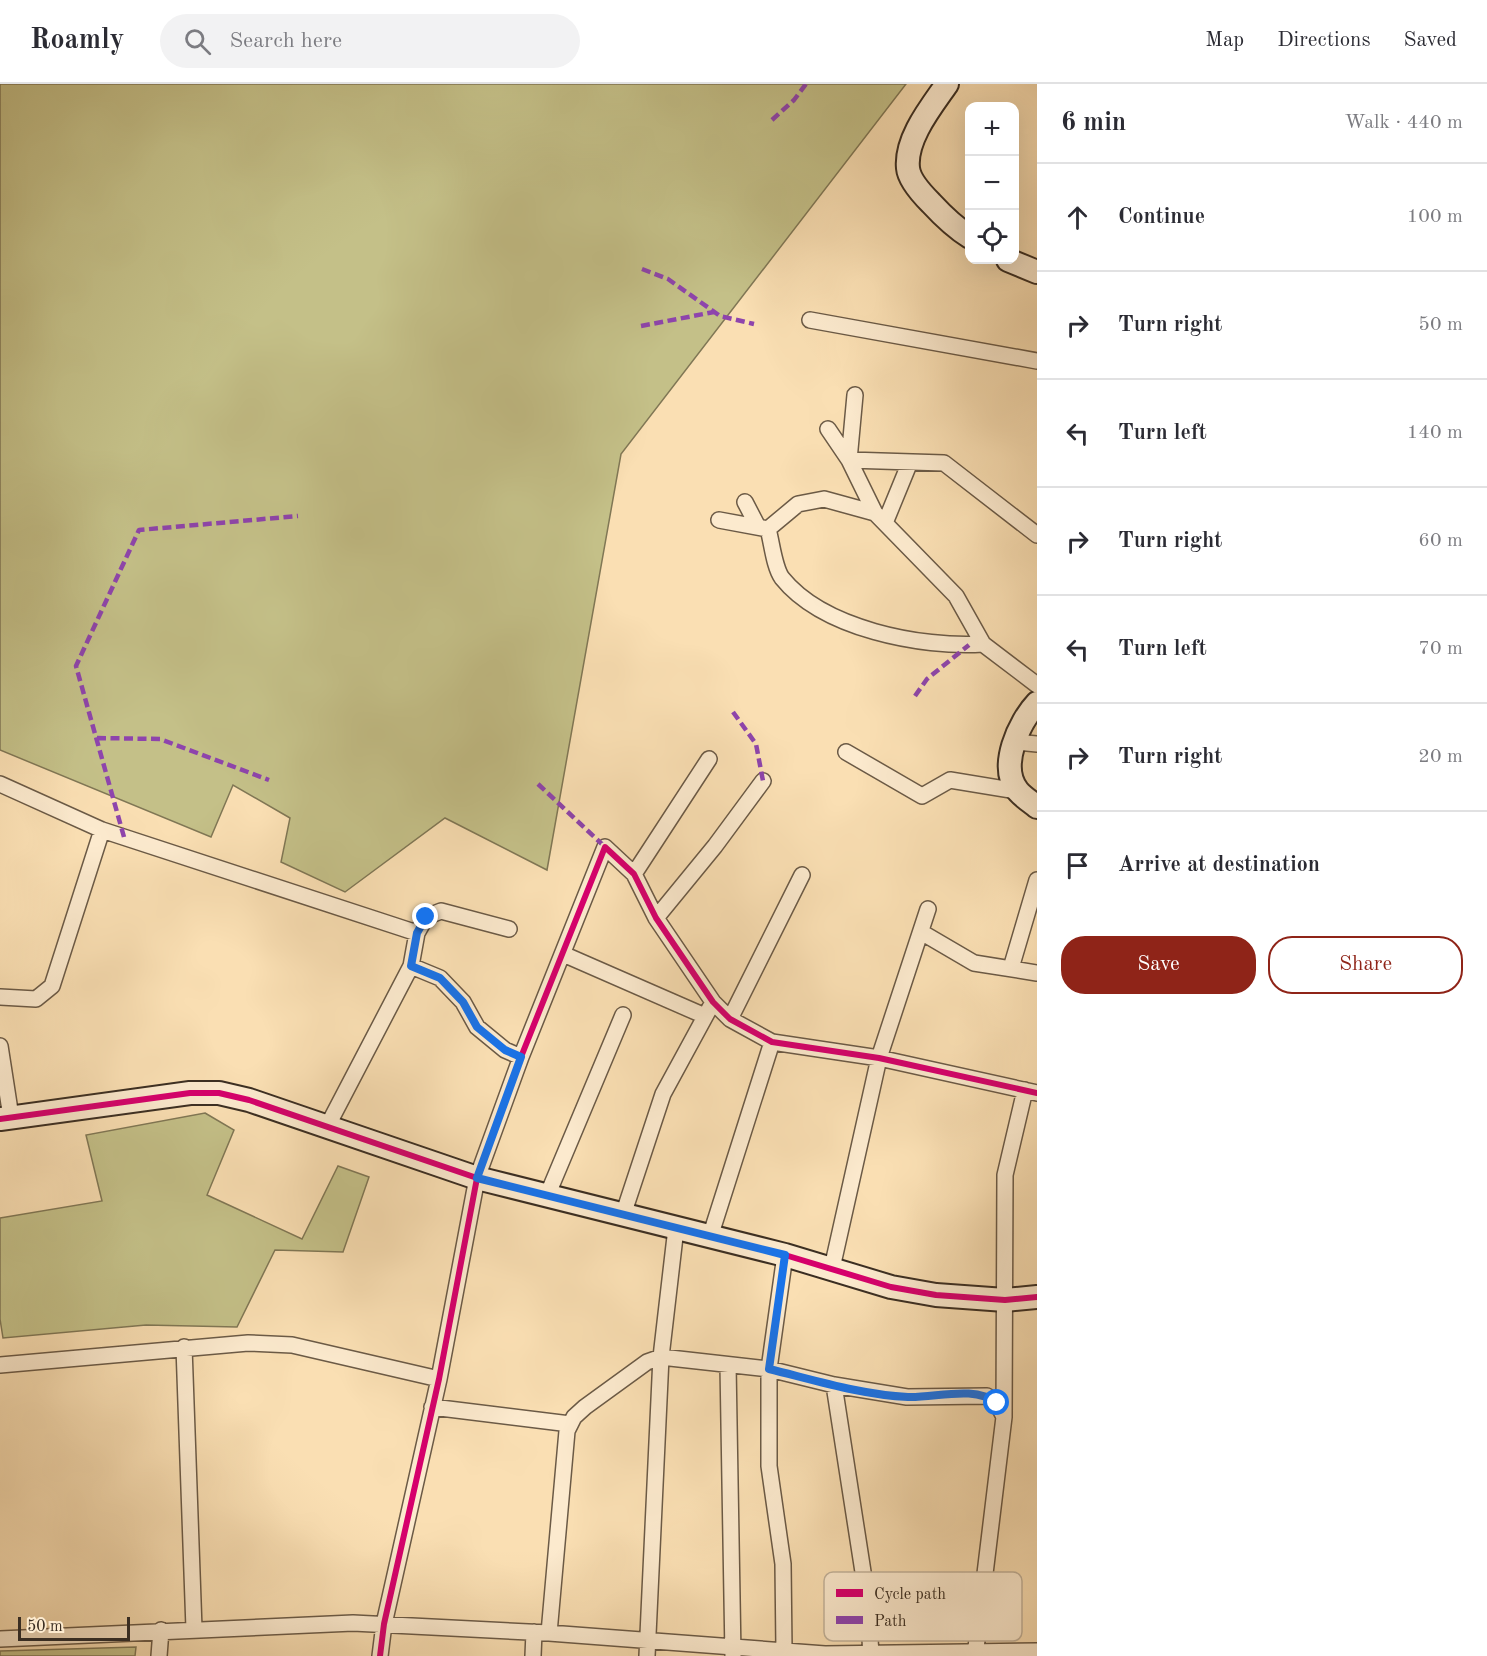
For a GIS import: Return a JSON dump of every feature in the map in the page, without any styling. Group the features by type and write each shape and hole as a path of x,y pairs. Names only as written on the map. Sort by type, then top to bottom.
{"street":[{"path":"947,84 930,108 909,150 908,170 923,194 953,227 965,234"},
{"path":"1018,264 1037,272"},
{"path":"810,320 1037,362"},
{"path":"849,460 855,395"},
{"path":"828,429 849,460 880,518 956,596 982,644 1037,685"},
{"path":"849,460 944,463 1037,535"},
{"path":"880,518 910,462"},
{"path":"719,520 762,527 798,504 824,499 880,518"},
{"path":"745,502 762,527 781,577 808,602 844,620 907,640 952,646 982,644"},
{"path":"1017,790 1010,768 1026,743 1026,715 1037,703"},
{"path":"846,752 922,796 950,780 1017,790 1037,807"},
{"path":"634,874 709,759"},
{"path":"656,918 764,781"},
{"path":"0,784 102,830 417,933"},
{"path":"0,997 36,999 52,986 102,830"},
{"path":"380,1656 384,1624 439,1379 477,1178 521,1057 605,847 634,874 656,918 713,1002 730,1019 772,1042 879,1058 1031,1092 1005,1175 1004,1417 985,1572"},
{"path":"730,1019 802,875"},
{"path":"1011,968 1037,880"},
{"path":"832,1268 879,1058 928,909"},
{"path":"327,1126 411,966 417,933 426,917 441,911 509,929"},
{"path":"921,932 974,963 1037,973"},
{"path":"563,954 705,1016"},
{"path":"411,966 440,978 463,1002 477,1027 505,1050 521,1057"},
{"path":"623,1215 663,1094 713,1002"},
{"path":"547,1196 623,1015"},
{"path":"710,1237 772,1042"},
{"path":"0,1046 6,1118 190,1093 219,1093 327,1126 477,1178 785,1255 914,1292 1005,1300 1037,1297"},
{"path":"646,1656 661,1358 676,1227"},
{"path":"783,1650 783,1564 769,1466 769,1369 785,1255"},
{"path":"0,1365 248,1343 292,1345 439,1379"},
{"path":"184,1347 194,1629"},
{"path":"532,1656 542,1633 565,1439 570,1424 579,1411 648,1362 661,1358 769,1369 834,1385 907,1397 987,1396 997,1403 1004,1417"},
{"path":"728,1365 733,1651"},
{"path":"834,1385 863,1572"},
{"path":"432,1407 570,1424"},
{"path":"0,1639 352,1623 648,1640 733,1651 783,1650 825,1655 1037,1651"},
{"path":"159,1656 161,1630"}],"shaded area":[{"path":"0,84 906,84 621,454 547,870 445,818 345,892 281,862 290,818 233,785 211,837 0,750"},
{"path":"205,1113 234,1130 207,1195 302,1239 338,1166 369,1177 343,1252 275,1250 237,1327 146,1325 3,1338 0,1319 0,1218 102,1201 86,1135"},
{"path":"136,1647 135,1656 0,1656 0,1651"}],"marked path":[{"path":"772,120 794,100 806,84"},
{"path":"642,269 668,279 720,316 754,324"},
{"path":"641,326 714,312"},
{"path":"124,837 76,666 139,530 298,516"},
{"path":"915,696 927,679 969,645"},
{"path":"733,712 756,744 763,781"},
{"path":"97,738 160,739 269,780"},
{"path":"538,784 605,847"}],"cycle path":[{"path":"380,1656 384,1624 439,1379 477,1178 521,1057 605,847 634,874 656,918 713,1002 730,1019 772,1042 879,1058 1037,1093"},
{"path":"0,1119 190,1093 219,1093 249,1100 477,1178 785,1255 891,1287 936,1295 1005,1300 1037,1297"}],"route":[{"path":"426,917 417,933 411,966 440,978 463,1002 477,1027 505,1050 521,1057 477,1178 785,1255 769,1369 834,1385 907,1397 966,1394 987,1396 997,1403"}]}
